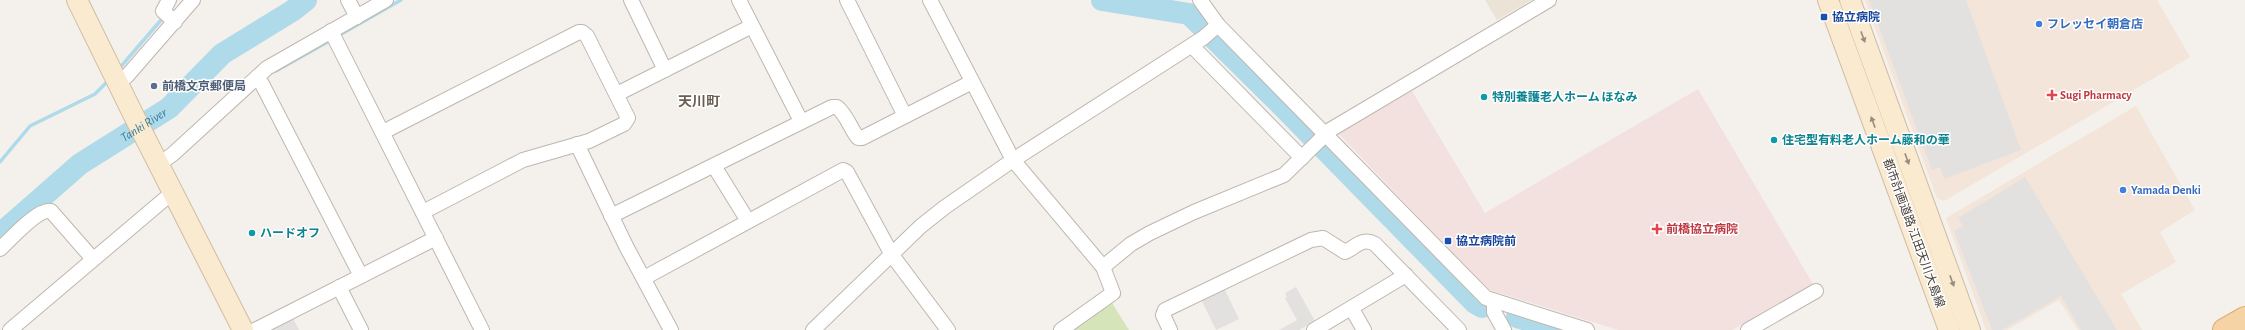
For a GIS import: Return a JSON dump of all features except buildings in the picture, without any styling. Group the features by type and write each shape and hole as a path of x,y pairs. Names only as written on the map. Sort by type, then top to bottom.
{"main road":[{"path":"2224,330 2245,318"}],"street":[{"path":"77,0 172,192 243,330"},
{"path":"169,0 163,11 175,22"},
{"path":"118,82 127,76 193,0"},
{"path":"348,0 357,17"},
{"path":"159,164 173,154 256,77 273,64 386,0"},
{"path":"631,0 665,70"},
{"path":"740,0 801,121"},
{"path":"847,0 905,116"},
{"path":"930,0 1013,160 1103,267 1114,293 1061,330"},
{"path":"1200,0 1204,9 1206,35 1302,158"},
{"path":"1103,267 1139,239 1194,212 1284,175 1321,139 1550,0"},
{"name":"都市計画道路 江田天川大島線","path":"1828,0 1949,330"},
{"name":"都市計画道路 江田天川大島線","path":"1850,0 1970,330"},
{"path":"617,94 752,26"},
{"path":"331,31 482,330"},
{"path":"383,132 579,32 582,32 587,36 617,94 628,118 626,121 589,141 523,160 423,212"},
{"path":"1206,35 1321,139 1481,293 1494,302 1510,304 1587,330"},
{"path":"813,330 930,217 1013,160 1206,35"},
{"path":"256,77 262,84 361,276"},
{"path":"611,216 832,107 837,107 842,111 858,138 862,138 972,82"},
{"path":"577,144 611,216 672,330"},
{"path":"714,166 748,221"},
{"path":"644,278 843,170 847,172 892,254 948,330"},
{"path":"10,330 172,192"},
{"path":"0,249 38,214 47,210 52,211 93,259"},
{"path":"255,330 436,238"},
{"path":"1170,330 1163,315 1165,310 1317,238 1323,238 1345,252 1359,243 1370,241 1406,275 1459,330"},
{"path":"1314,330 1352,309 1406,275"},
{"path":"339,287 361,330"},
{"path":"1748,330 1816,291"},
{"path":"1494,302 1494,312 1504,330"},
{"path":"1352,309 1364,330"}],"shaded area":[{"path":"1485,0 1532,0 1497,20"},
{"path":"1865,0 2157,0 2190,57 1944,201 1937,198"},
{"path":"1869,0 1966,0 2021,150 1944,179 1940,167 1932,170"},
{"path":"1698,89 1813,284 1732,330 1618,330 1487,289 1338,133 1412,91 1485,213"},
{"path":"2136,106 2195,210 2160,232 2176,262 2121,294 2142,330 2078,330 2059,300 2007,330 1986,330 1946,218"},
{"path":"2025,177 2117,330 2081,330 2061,296 2002,330 1992,330 1954,231 1963,226 1958,218"},
{"path":"1223,286 1239,319 1216,330 1200,297"},
{"path":"1296,287 1315,321 1299,330 1279,330 1297,320 1285,298 1287,297 1285,293"},
{"path":"293,318 299,330 270,330"}],"green space":[{"path":"1112,303 1129,330 1069,330 1105,304"}],"waterway":[{"name":"Tanki River","path":"0,234 80,164 169,108 222,54 292,11 306,0"},
{"path":"336,37 401,0"},
{"path":"1102,0 1189,14 1283,107 1475,303 1482,307"},
{"path":"118,70 161,20"},
{"path":"276,71 331,40"},
{"path":"0,162 30,126 95,94 109,80"},
{"path":"1517,317 1558,330"}],"place":[{"name":"協立病院","path":"1824,17"},
{"name":"フレッセイ朝倉店","path":"2039,24"},
{"name":"前橋文京郵便局","path":"154,86"},
{"name":"Sugi Pharmacy","path":"2052,95"},
{"name":"特別養護老人ホーム ほなみ","path":"1484,97"},
{"name":"住宅型有料老人ホーム藤和の華","path":"1774,140"},
{"name":"Yamada Denki","path":"2123,190"},
{"name":"前橋協立病院","path":"1657,229"},
{"name":"ハードオフ","path":"252,233"},
{"name":"協立病院前","path":"1448,241"}],"district":[{"name":"天川町","path":"699,101"}]}
